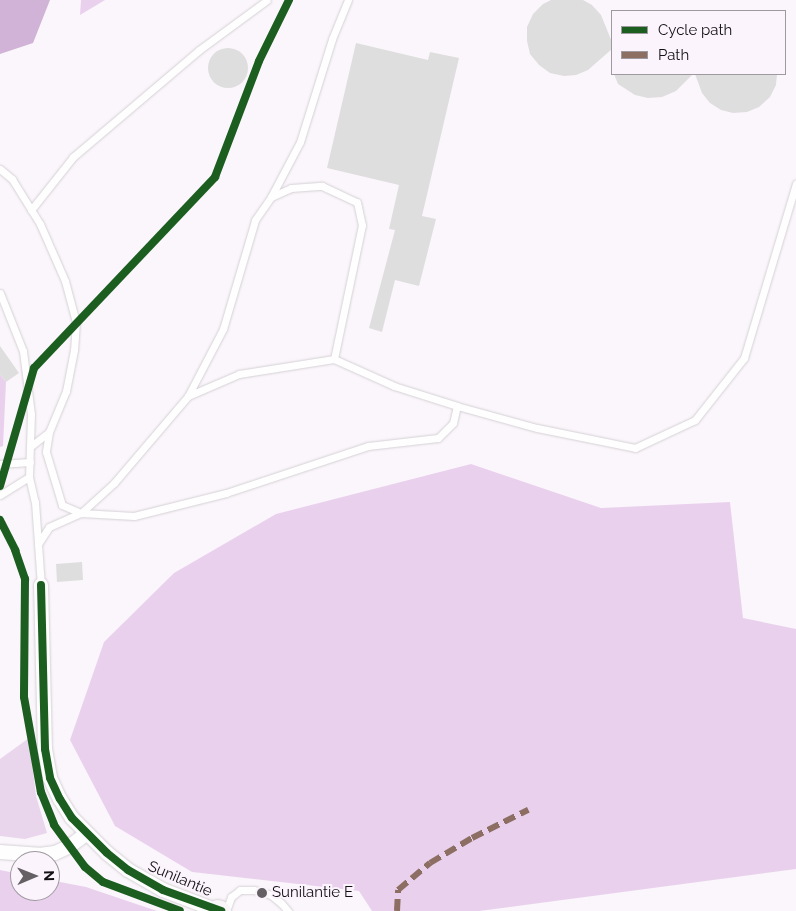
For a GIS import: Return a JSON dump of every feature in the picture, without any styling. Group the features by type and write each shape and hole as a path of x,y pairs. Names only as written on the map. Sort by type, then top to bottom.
{"street":[{"name":"Sunilantie","path":"41,585 45,749 50,778 68,812 107,853 146,881 163,890 221,911"},
{"path":"0,852 39,855 55,852 70,846 87,834"}],"lane":[{"path":"31,210 73,157 194,54 267,0"},
{"path":"38,544 49,526 81,513 114,483 188,396 223,329 255,220 271,197 300,142 332,39 348,0"},
{"path":"0,169 12,179 40,224 66,281 76,322 74,350 66,391 49,432 46,452 62,505 81,513 134,516 226,493 368,446 438,438 453,423 457,406"},
{"path":"188,396 239,374 334,359 394,386 457,406 537,428 635,448 695,420 744,358 796,184"},
{"path":"271,197 291,188 322,186 357,202 362,225 334,359"},
{"path":"0,293 23,351 32,414 29,477 35,502 41,585"},
{"path":"30,447 49,432"},
{"path":"0,464 30,462"},
{"path":"0,495 29,477"},
{"path":"221,911 231,897 240,890 254,890 271,895 281,902 288,911"}],"shaded area":[{"path":"0,0 50,0 33,43 0,54"},
{"path":"81,0 105,0 80,15"},
{"path":"0,374 6,382 3,446 0,447"},
{"path":"471,464 601,508 730,502 743,618 796,629 796,869 479,911 372,911 359,891 192,872 115,826 70,740 104,642 174,573 276,514"},
{"path":"29,738 36,796 47,833 25,839 0,836 0,759"},
{"path":"0,870 10,872 10,901 60,901 60,882 86,887 157,911 0,911"}],"building":[{"path":"551,0 583,0 592,5 601,15 611,40 611,50 588,70 576,75 564,76 550,73 539,65 530,54 527,41 527,27 533,14 543,4"},
{"path":"356,43 428,60 430,52 459,58 422,216 436,219 419,286 395,280 382,332 369,328 395,230 389,229 399,185 327,168"},
{"path":"228,48 242,54 248,68 242,82 228,88 214,82 208,68 214,54"},
{"path":"614,75 692,75 676,91 662,97 648,98 635,95 618,84"},
{"path":"695,75 777,75 776,85 770,97 759,107 747,112 733,113 721,110 710,103 702,93"},
{"path":"0,346 19,373 6,382 0,374"},
{"path":"82,562 83,580 57,582 56,564"}],"marked path":[{"path":"397,911 398,890 430,863 472,838 528,810"}],"cycle path":[{"path":"0,486 34,368 215,177 259,61 289,0"},
{"path":"0,520 15,550 25,579 24,697 41,792 54,825 85,867 103,882 180,911"},
{"path":"41,585 45,749 50,778 60,799 72,818 107,853 128,870 163,890 221,911"}],"place":[{"name":"Sunilantie E","path":"262,893"}]}
